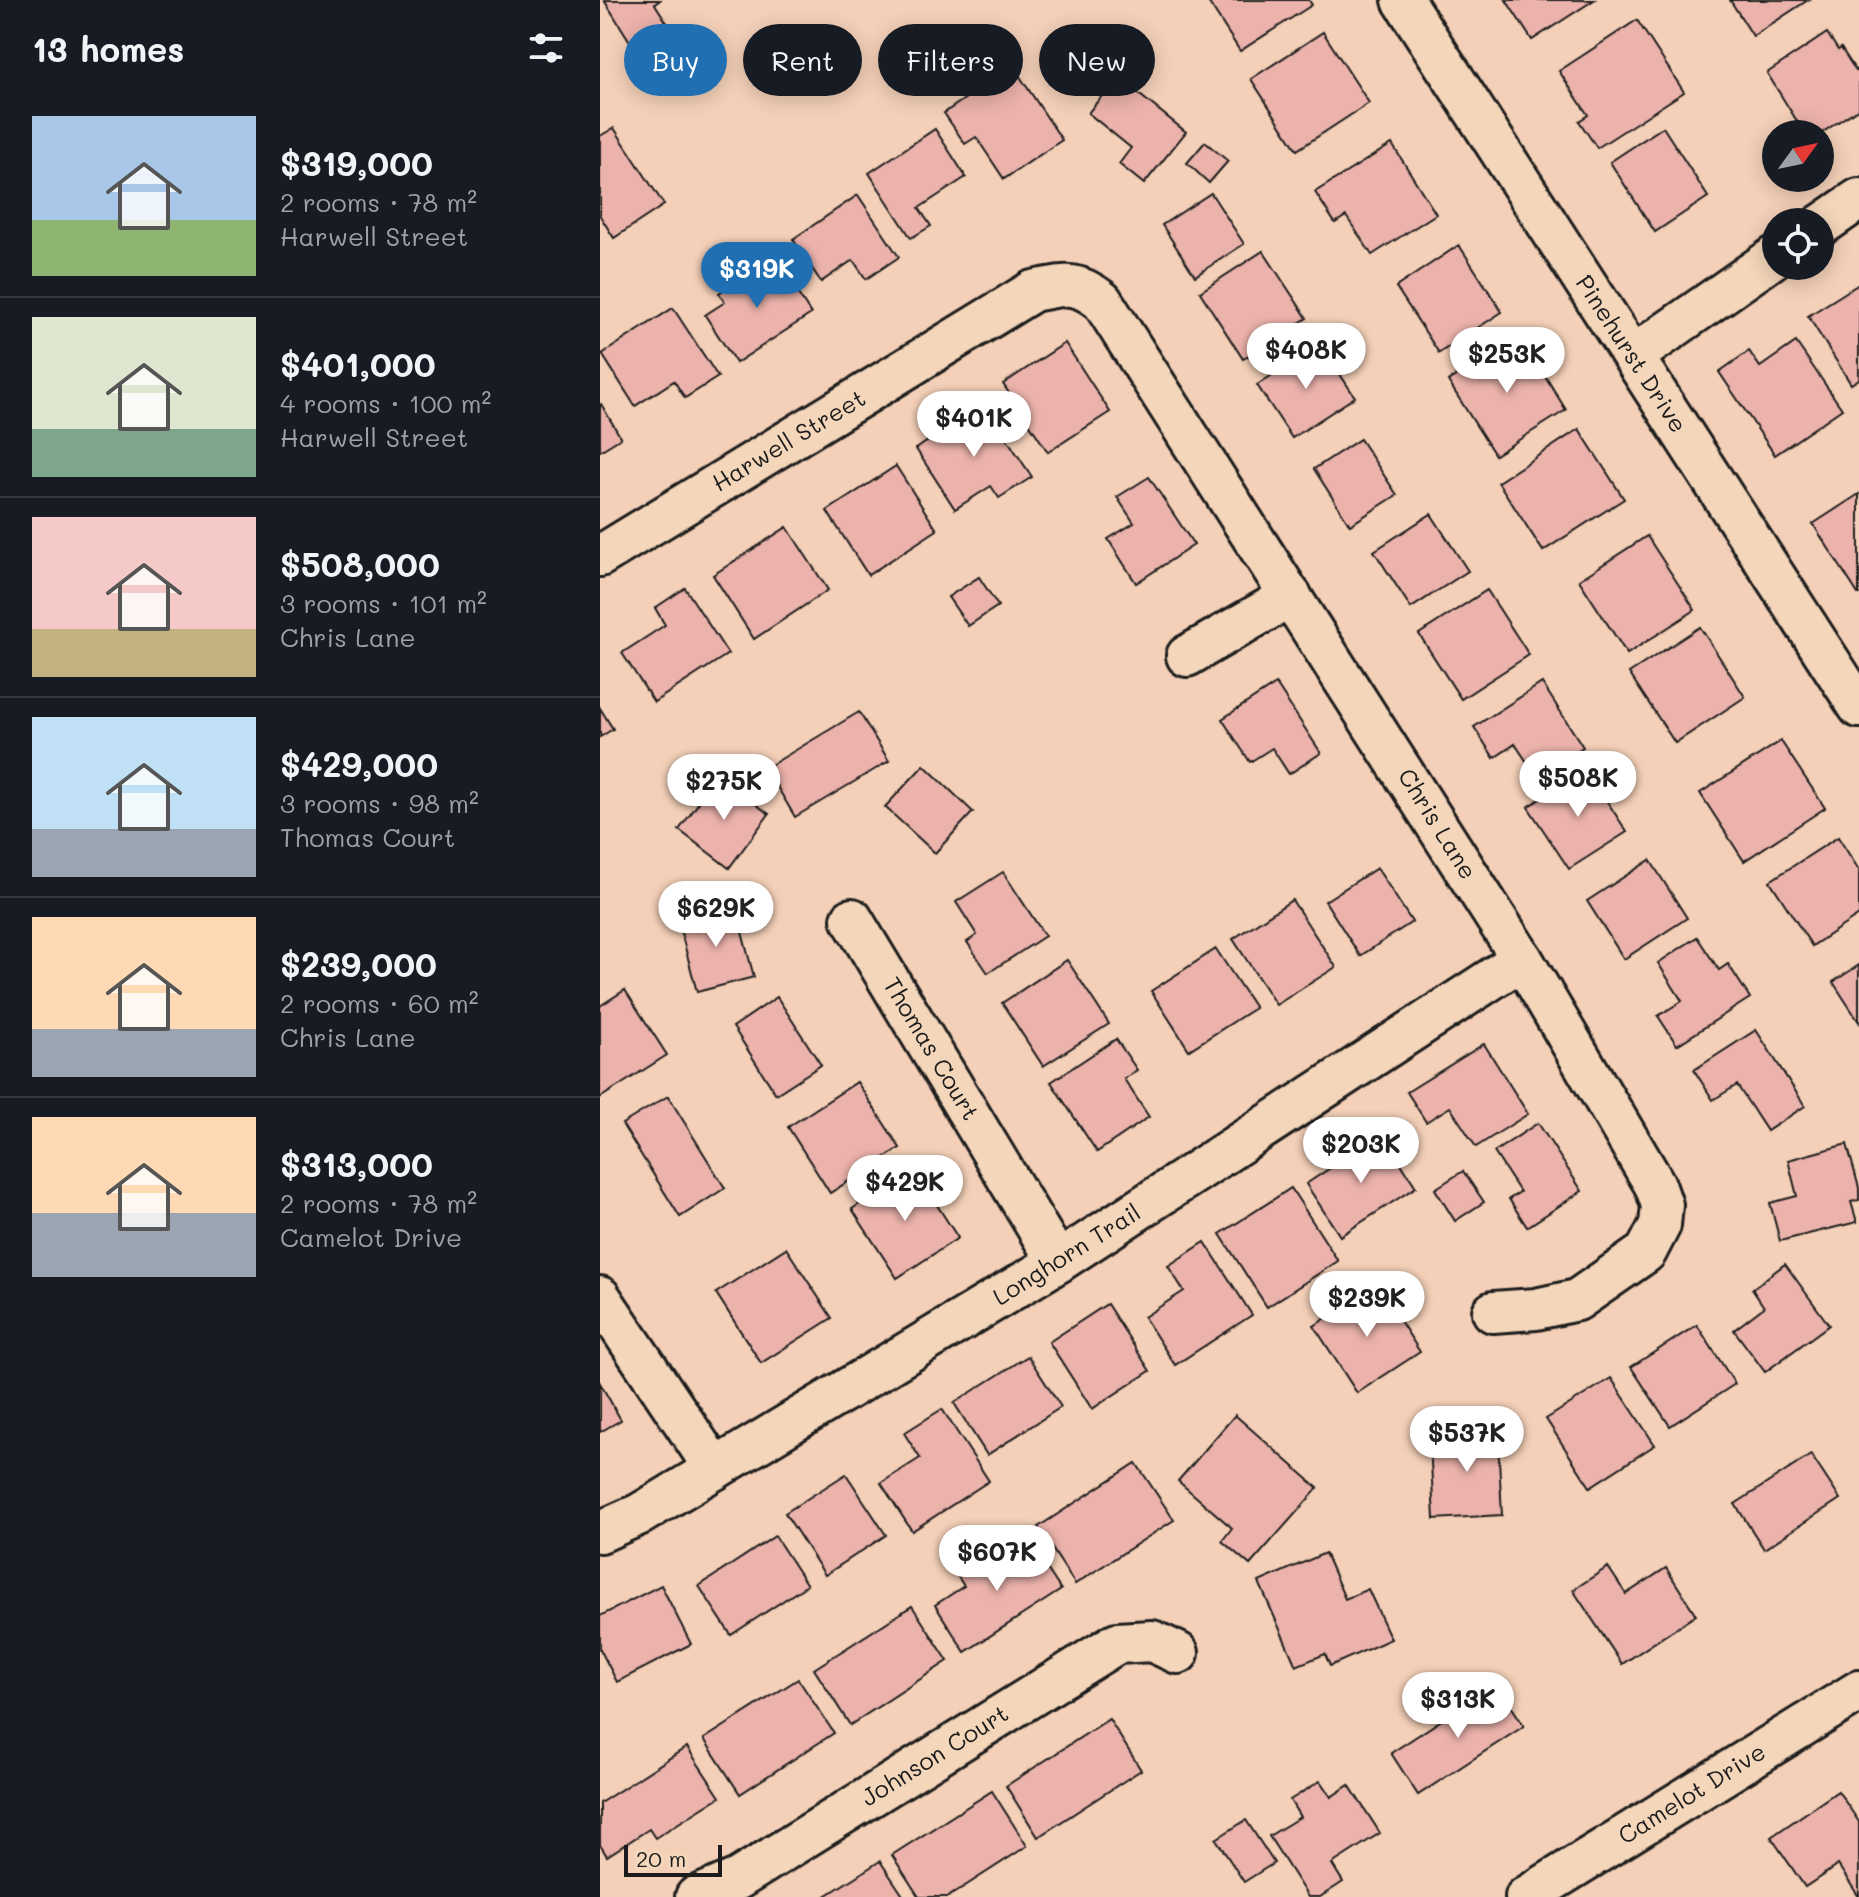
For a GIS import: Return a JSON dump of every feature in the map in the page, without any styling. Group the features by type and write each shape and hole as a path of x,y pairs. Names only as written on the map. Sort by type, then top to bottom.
{"street":[{"name":"Pinehurst Drive","path":"1403,0 1858,703"},
{"path":"1834,216 1859,199"},
{"path":"1633,356 1762,266"},
{"name":"Harwell Street","path":"600,556 1033,291 1064,285"},
{"name":"Chris Lane","path":"1064,285 1085,288 1102,301 1522,959 1655,1185 1662,1205 1660,1225 1646,1252 1577,1300 1536,1309 1493,1312"},
{"path":"1187,656 1291,596"},
{"name":"Thomas Court","path":"852,919 1058,1262"},
{"name":"Longhorn Trail","path":"600,1532 640,1514 1058,1262 1522,959"},
{"path":"600,1297 715,1469"},
{"name":"Johnson Court","path":"696,1897 738,1879 1117,1643 1152,1641 1178,1653"},
{"name":"Camelot Drive","path":"1526,1897 1859,1691"}],"building":[{"path":"604,0 660,0 655,4 668,24 624,24 624,32"},
{"path":"1207,0 1309,0 1312,5 1240,51"},
{"path":"1506,0 1594,0 1532,40"},
{"path":"1730,0 1808,0 1753,36"},
{"path":"1637,20 1684,92 1597,148 1579,121 1588,115 1559,71"},
{"path":"1323,32 1369,103 1297,150 1251,79"},
{"path":"1827,33 1856,71 1859,69 1859,108 1834,125 1834,120 1796,120 1767,73"},
{"path":"1023,81 1062,140 1004,179 976,137 965,144 944,113 969,96 1023,96"},
{"path":"1102,96 1141,96 1186,132 1144,184 1119,164 1131,148 1088,113"},
{"path":"1663,127 1708,197 1655,232 1610,162"},
{"path":"614,128 664,205 614,238 600,216 600,136"},
{"path":"935,129 966,177 919,208 931,226 911,238 869,173"},
{"path":"1205,142 1228,161 1209,183 1187,163"},
{"path":"1392,144 1436,214 1372,255 1346,216 1335,223 1315,192"},
{"path":"1211,193 1244,244 1195,276 1162,225"},
{"path":"858,195 899,257 866,279 853,260 821,282 793,239"},
{"path":"1459,245 1502,312 1439,353 1396,287"},
{"path":"1263,251 1307,318 1243,359 1200,292"},
{"path":"774,257 811,314 736,363 705,315 725,302 719,293"},
{"path":"1859,284 1859,379 1851,384 1808,316"},
{"path":"673,308 718,377 685,398 674,381 635,406 602,354"},
{"path":"1520,335 1566,410 1495,455 1448,381"},
{"path":"1796,342 1842,409 1775,455 1719,372 1749,351 1760,367"},
{"path":"1065,343 1110,412 1048,452 1003,384"},
{"path":"1320,344 1355,397 1292,438 1257,385"},
{"path":"984,404 1032,477 999,498 991,486 955,509 916,449"},
{"path":"600,405 621,438 600,451"},
{"path":"1579,429 1624,499 1543,551 1498,482"},
{"path":"1360,439 1397,495 1350,525 1314,469"},
{"path":"896,466 937,530 868,575 827,511"},
{"path":"1149,477 1194,545 1136,583 1108,539 1134,523 1117,497"},
{"path":"1859,494 1859,594 1858,594 1813,524"},
{"path":"1431,514 1468,571 1411,608 1374,551"},
{"path":"787,527 828,590 754,639 713,575"},
{"path":"1647,536 1695,610 1627,654 1579,580"},
{"path":"979,577 998,606 968,626 948,597"},
{"path":"685,588 728,654 654,702 622,653 665,625 655,608"},
{"path":"1487,590 1529,655 1461,699 1419,634"},
{"path":"1700,627 1745,697 1675,743 1629,673"},
{"path":"1542,683 1583,747 1537,777 1515,744 1494,758 1474,727"},
{"path":"1276,684 1321,753 1289,774 1272,748 1250,762 1222,719"},
{"path":"600,708 613,729 600,737"},
{"path":"859,712 889,761 795,817 766,768"},
{"path":"1781,741 1825,808 1744,861 1700,793"},
{"path":"924,765 973,812 935,853 885,807"},
{"path":"1586,769 1627,832 1569,869 1528,807"},
{"path":"718,776 769,814 729,868 679,830"},
{"path":"1838,837 1859,870 1859,915 1812,946 1770,881"},
{"path":"1650,860 1687,918 1624,959 1587,901"},
{"path":"1377,868 1412,922 1360,956 1325,901"},
{"path":"1003,872 1045,936 988,973 967,942 977,935 956,902"},
{"path":"1292,900 1336,967 1276,1005 1233,939"},
{"path":"735,906 754,977 697,992 678,921"},
{"path":"1697,937 1719,970 1728,964 1750,998 1677,1045 1658,1016 1682,1001 1658,963"},
{"path":"1216,949 1255,1008 1189,1050 1151,991"},
{"path":"1067,960 1109,1024 1043,1066 1002,1003"},
{"path":"1859,965 1859,1022 1833,982"},
{"path":"625,990 667,1055 600,1098 600,1006"},
{"path":"777,997 821,1065 776,1094 733,1027"},
{"path":"1756,1030 1805,1106 1767,1131 1737,1085 1713,1100 1694,1070"},
{"path":"1116,1039 1137,1070 1124,1079 1149,1117 1097,1152 1051,1082"},
{"path":"1484,1044 1528,1114 1476,1147 1450,1107 1426,1122 1407,1092"},
{"path":"857,1082 900,1148 830,1193 788,1127"},
{"path":"668,1096 725,1188 680,1217 622,1124"},
{"path":"1538,1123 1582,1191 1527,1227 1509,1199 1520,1192 1494,1152"},
{"path":"1382,1134 1416,1187 1340,1236 1306,1184"},
{"path":"1847,1144 1859,1188 1859,1200 1851,1202 1857,1222 1780,1241 1770,1203 1797,1196 1788,1160"},
{"path":"914,1169 958,1238 897,1278 852,1209"},
{"path":"1463,1171 1484,1202 1455,1221 1435,1189"},
{"path":"1291,1188 1338,1261 1267,1307 1220,1234"},
{"path":"1205,1242 1252,1315 1175,1365 1144,1317 1184,1291 1168,1266"},
{"path":"786,1248 832,1318 761,1363 716,1293"},
{"path":"1785,1264 1829,1325 1765,1372 1734,1330 1764,1307 1752,1289"},
{"path":"1377,1285 1420,1352 1357,1393 1314,1326"},
{"path":"1107,1304 1150,1371 1092,1409 1049,1342"},
{"path":"1697,1325 1735,1384 1670,1426 1631,1367"},
{"path":"1028,1356 1061,1407 987,1455 954,1403"},
{"path":"1611,1378 1655,1445 1590,1487 1546,1419"},
{"path":"600,1383 621,1420 600,1432"},
{"path":"942,1409 989,1481 912,1531 881,1483 920,1458 904,1433"},
{"path":"1235,1415 1318,1488 1250,1565 1222,1541 1232,1528 1178,1481"},
{"path":"1497,1422 1502,1515 1434,1519 1430,1443 1465,1441 1464,1424"},
{"path":"1811,1455 1840,1499 1764,1549 1735,1504"},
{"path":"1136,1463 1174,1520 1075,1584 1038,1527"},
{"path":"846,1474 886,1535 825,1575 785,1513"},
{"path":"1024,1534 1061,1590 965,1652 935,1605 964,1586 958,1577"},
{"path":"775,1536 807,1585 731,1635 699,1586"},
{"path":"1325,1553 1345,1599 1368,1589 1391,1639 1330,1666 1325,1654 1296,1666 1259,1582"},
{"path":"1608,1567 1626,1594 1666,1568 1696,1615 1622,1664 1573,1590"},
{"path":"661,1585 691,1644 617,1682 600,1649 600,1616"},
{"path":"912,1606 948,1661 850,1725 814,1669"},
{"path":"798,1679 834,1733 740,1794 704,1739"},
{"path":"1497,1684 1524,1726 1418,1795 1391,1753"},
{"path":"1109,1719 1141,1770 1038,1837 1006,1786"},
{"path":"687,1747 720,1797 655,1838 649,1829 607,1856 600,1845 600,1803"},
{"path":"1320,1781 1331,1797 1349,1785 1380,1833 1332,1864 1343,1882 1320,1897 1308,1897 1269,1836 1300,1817 1290,1800"},
{"path":"992,1791 1027,1846 948,1897 919,1897 892,1855"},
{"path":"1838,1791 1859,1822 1859,1897 1838,1865 1805,1887 1771,1837"},
{"path":"1246,1820 1274,1863 1244,1882 1216,1839"},
{"path":"880,1861 904,1897 824,1897"}]}
